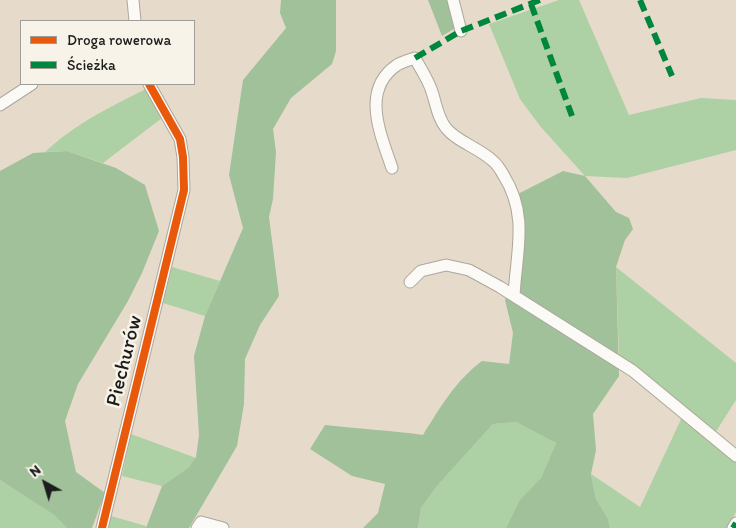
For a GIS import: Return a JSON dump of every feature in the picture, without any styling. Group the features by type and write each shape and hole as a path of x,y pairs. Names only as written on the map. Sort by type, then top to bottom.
{"street":[{"path":"133,0 135,18"},
{"path":"453,0 461,31"},
{"path":"392,168 377,122 376,95 383,77 398,64 415,58 430,87 440,118 447,129 495,162 508,182 516,200 520,220 514,296"},
{"path":"0,105 30,85"},
{"name":"Piechurów","path":"102,528 182,202 185,178 180,140 150,85"},
{"path":"410,282 421,271 446,265 469,270 500,287 633,371 736,456"},
{"path":"500,287 515,276"},
{"path":"197,528 201,522 224,528"},
{"path":"733,528 736,523"}],"green space":[{"path":"281,0 336,0 336,51 332,64 291,98 273,129 276,152 273,199 269,217 279,296 260,325 245,359 244,404 237,446 189,528 146,528 162,486 189,467 196,457 199,435 194,356 205,316 243,228 229,175 243,80 286,28 280,13"},
{"path":"428,0 449,0 457,27 442,36"},
{"path":"559,0 579,0 629,115 701,98 736,100 736,150 627,178 585,176 540,126 520,99 489,24"},
{"path":"146,89 162,118 103,163 67,151 45,152 68,133 106,109"},
{"path":"67,151 116,168 145,185 159,231 128,301 78,384 65,421 76,472 105,493 92,528 67,528 54,515 0,480 0,171 33,153"},
{"path":"563,171 585,176 616,212 629,218 633,229 625,240 616,267 619,376 593,414 596,450 591,474 596,499 608,519 610,528 506,528 520,500 541,478 556,443 516,422 493,424 437,486 421,508 418,528 363,528 378,513 385,484 352,476 310,449 325,425 423,435 449,395 464,377 482,361 509,364 513,333 505,300 522,250 512,197"},
{"path":"172,267 220,281 205,316 163,303"},
{"path":"616,267 736,363 736,400 715,433 736,460 736,512 727,528 610,528 608,519 596,499 591,474 640,507 683,415 619,356"},
{"path":"516,422 556,443 541,478 520,501 506,528 418,528 421,508 437,486 493,424"},
{"path":"131,434 196,458 189,467 162,486 122,476"},
{"path":"0,480 54,515 67,528 0,528"},
{"path":"111,516 146,526 146,528 108,528"}],"marked path":[{"path":"415,58 461,31 540,0"},
{"path":"640,0 672,76"},
{"path":"531,4 572,116"},
{"path":"733,528 736,523"}],"cycle path":[{"path":"102,528 184,190 183,157 180,139 150,85"}]}
